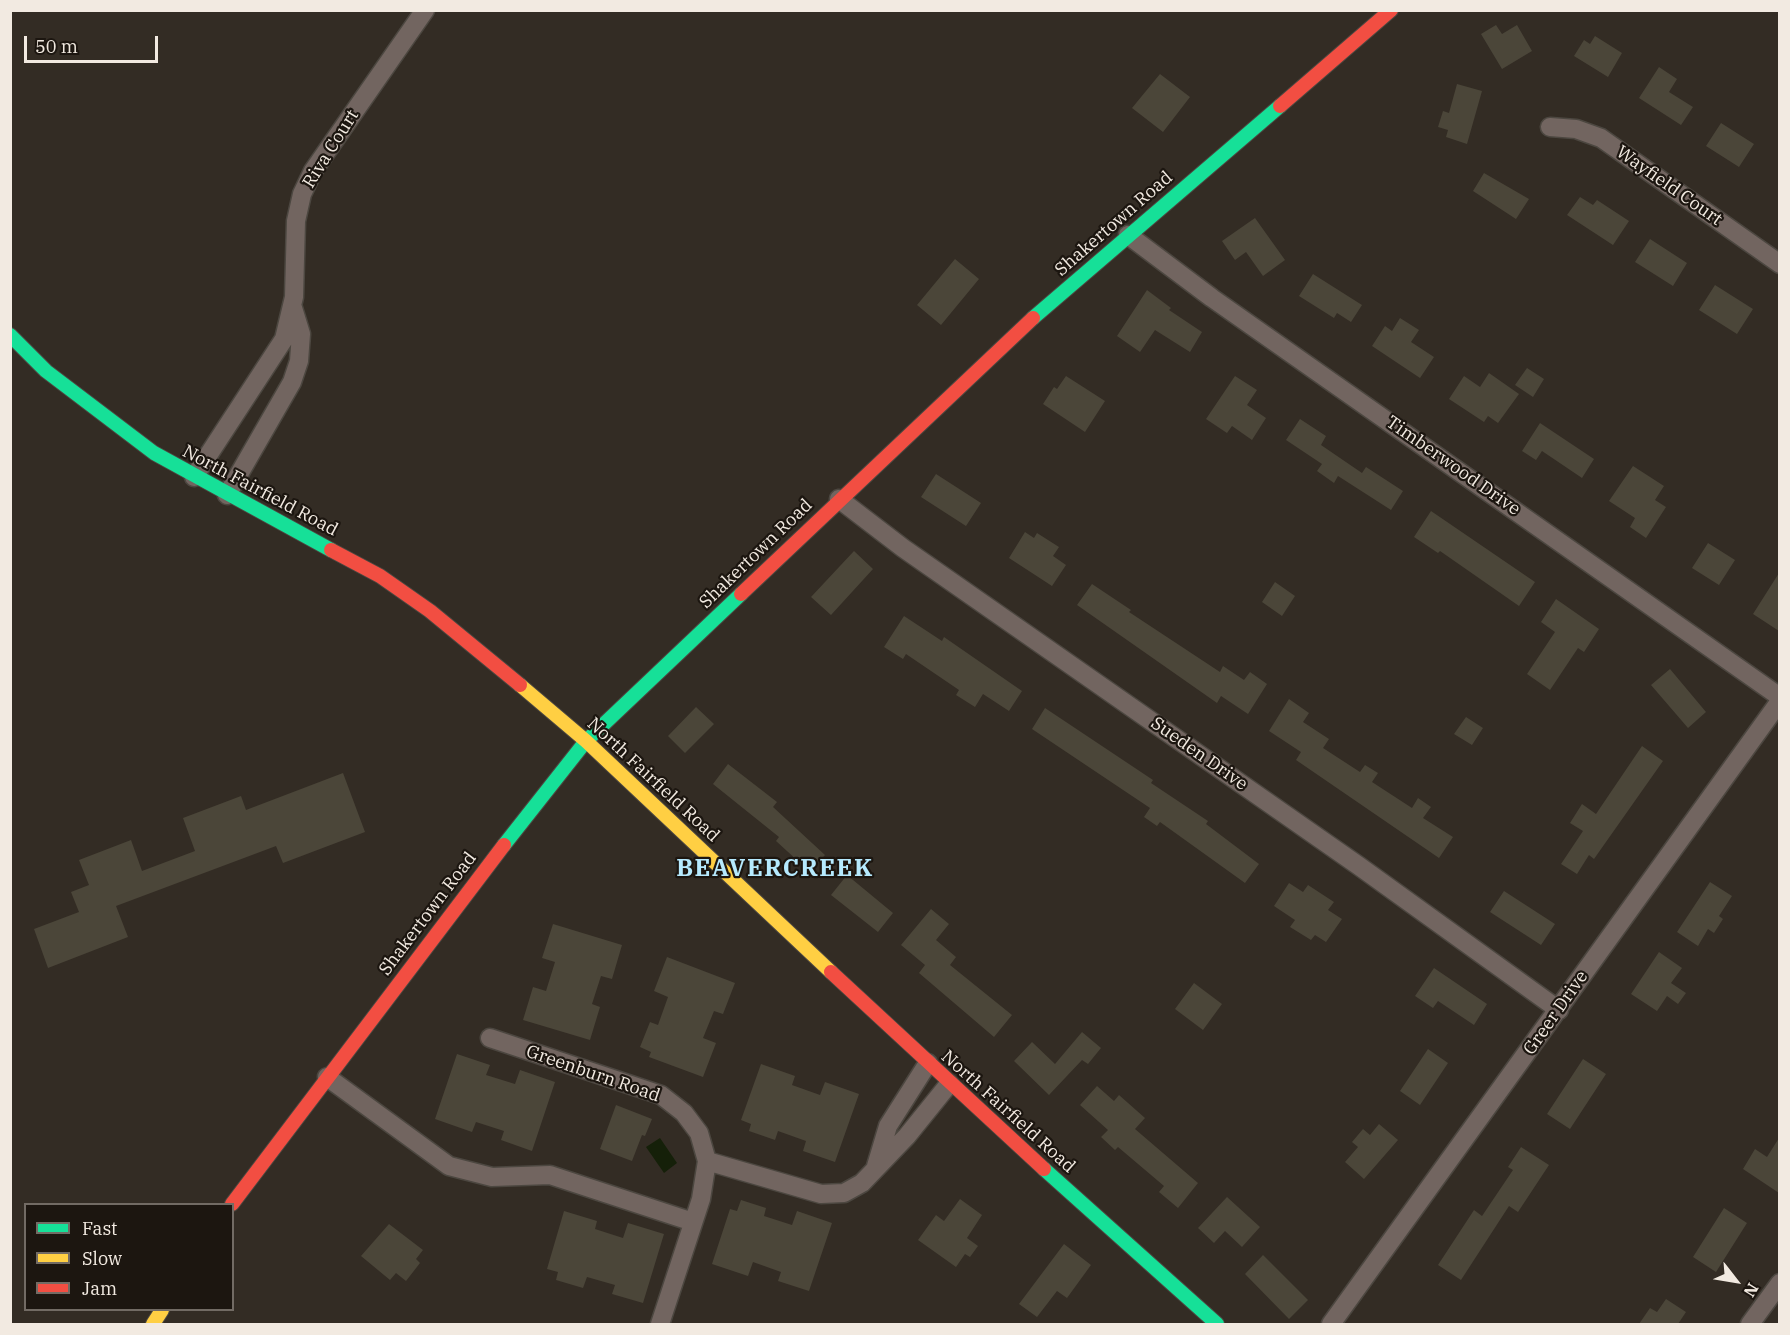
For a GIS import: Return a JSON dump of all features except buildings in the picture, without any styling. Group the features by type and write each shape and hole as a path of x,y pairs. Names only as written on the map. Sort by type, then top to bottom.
{"street":[{"name":"Riva Court","path":"194,477 277,352 293,308 296,221 302,194 313,171 424,10"},
{"name":"Shakertown Road","path":"233,1203 540,795 586,741 1016,333 1391,10"},
{"name":"Wayfield Court","path":"1550,127 1576,129 1600,138 1779,264"},
{"name":"Timberwood Drive","path":"1128,235 1212,298 1779,699"},
{"name":"Riva Court","path":"227,495 292,382 299,361 301,333 293,308"},
{"name":"North Fairfield Road","path":"10,335 46,371 116,426 194,477 380,576 402,590 488,657 586,741 949,1084 1217,1324"},
{"name":"Sueden Drive","path":"839,499 903,548 1359,866 1559,1010"},
{"name":"Greer Drive","path":"1331,1324 1559,1010 1779,699"},
{"name":"Greenburn Road","path":"490,1038 661,1095 684,1113 699,1133 707,1161 701,1199 660,1324"},
{"path":"875,1168 888,1126 928,1064"},
{"path":"327,1077 449,1166 492,1177 550,1175 693,1222"},
{"path":"707,1161 820,1194 844,1193 862,1183 907,1136 949,1084"},
{"path":"1750,1324 1779,1283"},
{"path":"153,1324 161,1311"}],"shaded area":[{"path":"660,1138 677,1163 664,1173 646,1147"}],"traffic: fast":[{"path":"1033,318 1280,106"},
{"path":"10,335 46,371 154,453 331,550"},
{"path":"504,845 586,741 741,594"},
{"path":"1044,1169 1217,1324"}],"traffic: slow":[{"path":"520,685 586,741 831,972"},
{"path":"153,1324 161,1311"}],"traffic: jam":[{"path":"1280,106 1391,10"},
{"path":"741,594 1033,318"},
{"path":"331,550 380,576 430,611 520,685"},
{"path":"233,1203 504,845"},
{"path":"831,972 1044,1169"}],"district":[{"name":"BEAVERCREEK","path":"775,869"}]}
